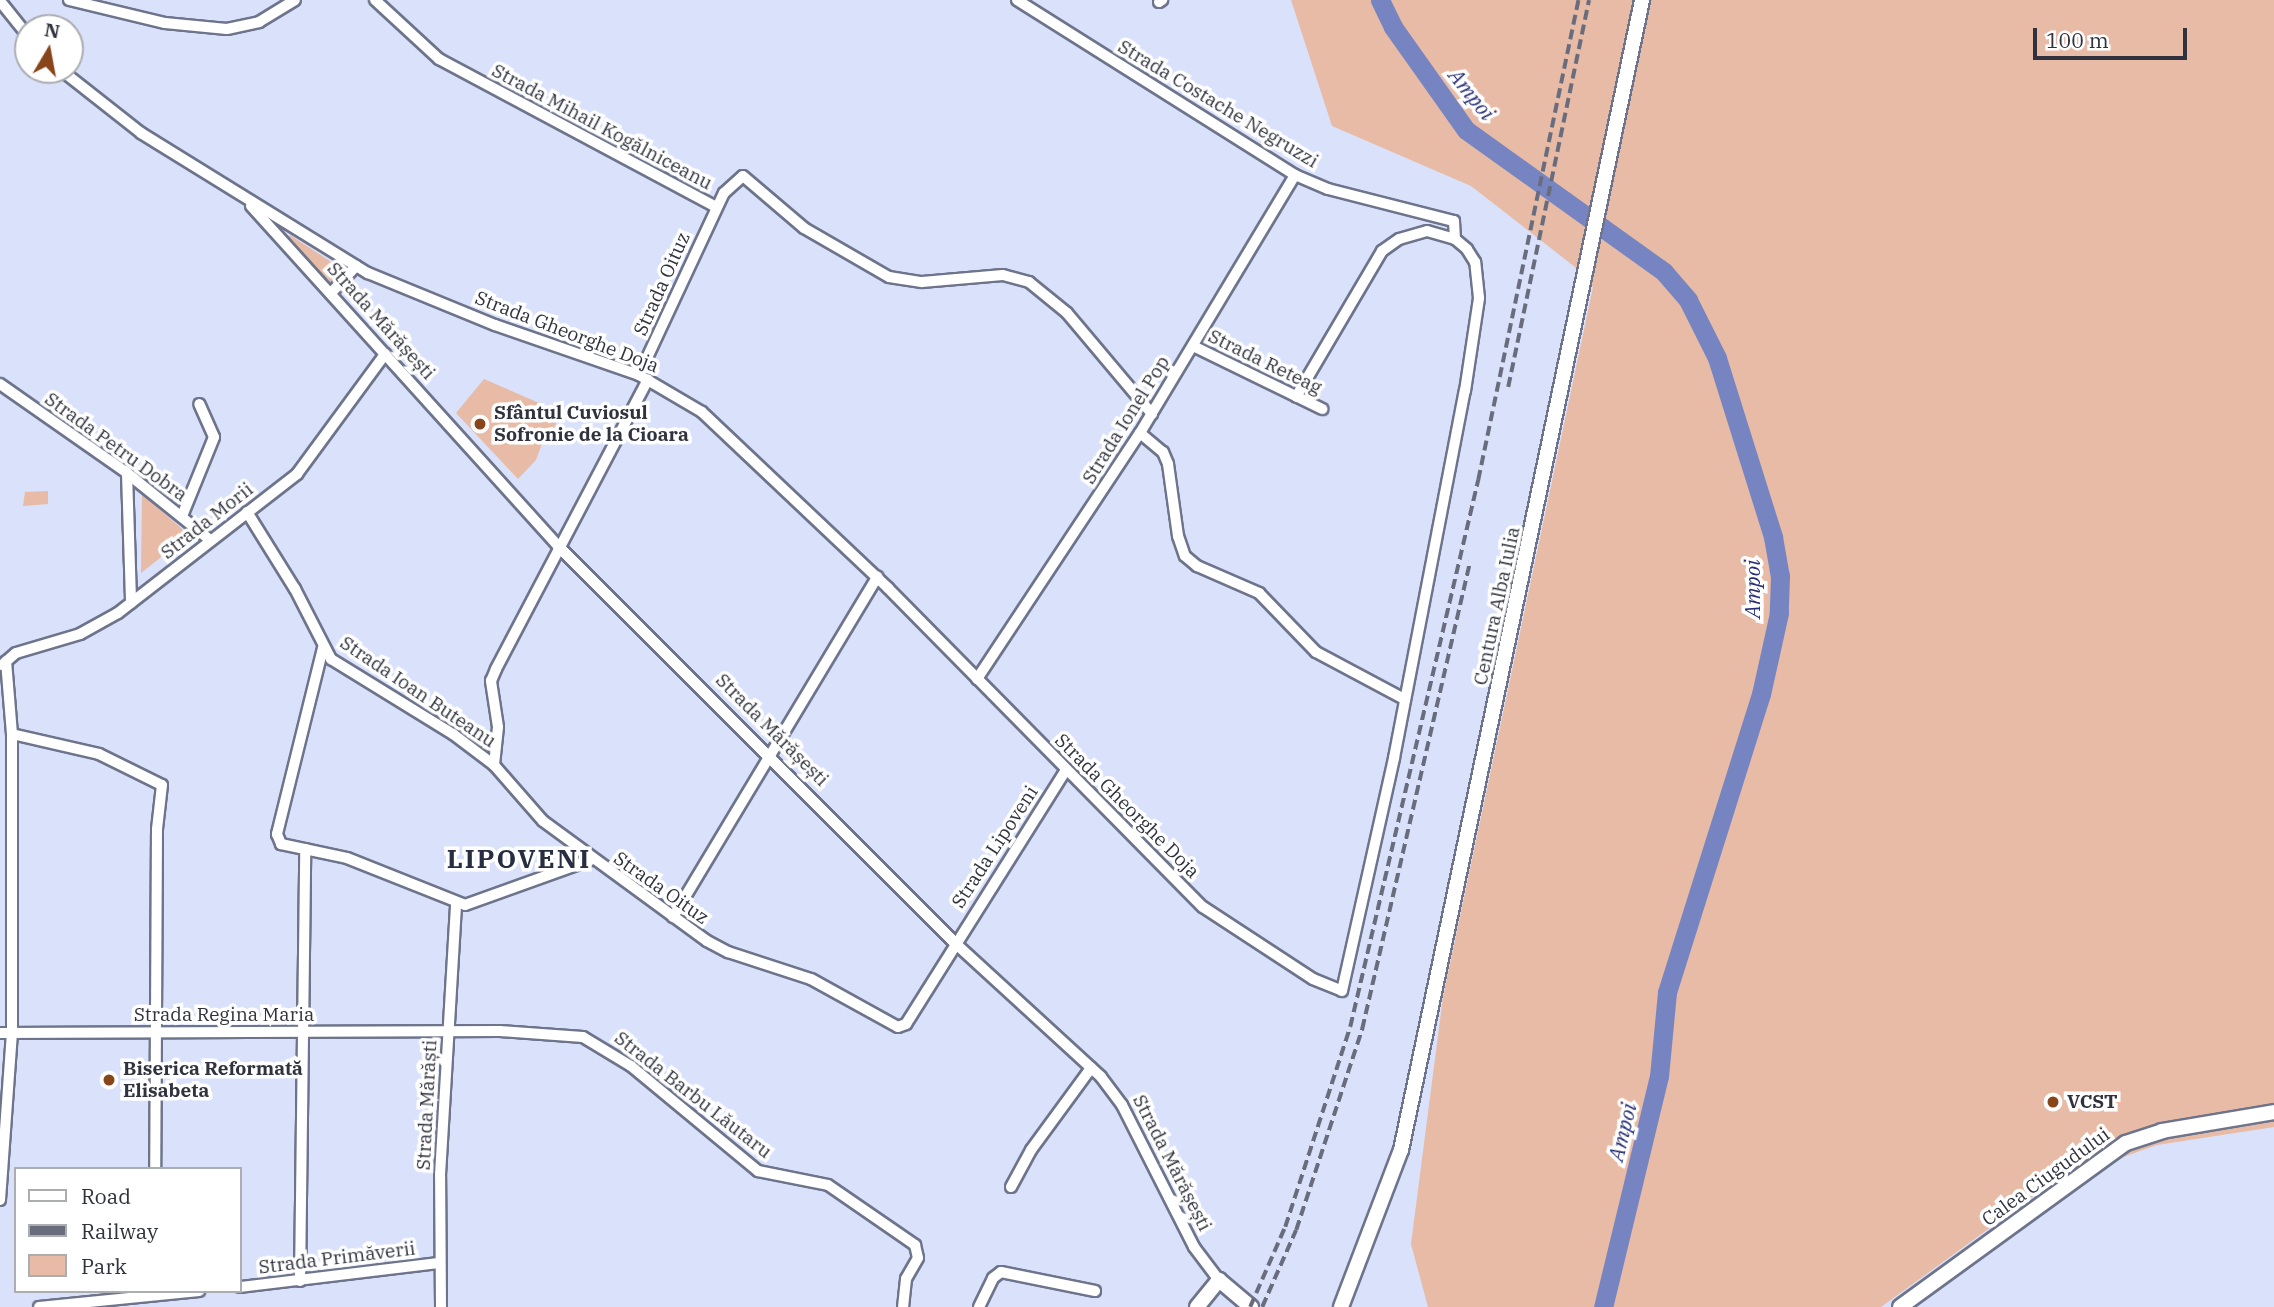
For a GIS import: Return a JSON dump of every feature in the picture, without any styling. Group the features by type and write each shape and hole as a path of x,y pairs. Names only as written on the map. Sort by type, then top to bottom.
{"main road":[{"name":"Centura Alba Iulia","path":"1341,1307 1377,1218 1412,1100 1584,290 1642,0"},
{"name":"Calea Ciugudului","path":"1900,1307 2126,1143 2162,1131 2274,1112"},
{"name":"Centura Alba Iulia","path":"1332,1307 1377,1218"},
{"path":"1197,1307 1219,1280"},
{"name":"Strada Mărășești","path":"1219,1280 1251,1307"}],"street":[{"path":"69,0 165,23 228,29 260,22 295,0"},
{"name":"Strada Mihail Kogălniceanu","path":"375,0 421,47 439,59 716,207 732,181 743,176 804,228 889,277 922,282 1003,275 1029,282 1084,331 1152,414"},
{"name":"Strada Costache Negruzzi","path":"1017,0 1295,175 1328,189 1454,221 1455,239"},
{"path":"0,1 14,18"},
{"name":"Strada Gheorghe Doja","path":"79,84 130,125 356,266 495,325 644,377 717,423 877,577 1066,770 1219,920 1313,979 1342,991 1404,699 1479,298 1475,262 1455,239"},
{"name":"Strada Ionel Pop","path":"978,679 1152,414 1295,175"},
{"name":"Strada Mărășești","path":"240,194 558,546 771,756 955,943 1091,1068 1122,1105 1194,1247 1219,1280"},
{"name":"Strada Oituz","path":"716,207 644,377 491,681 498,727 494,765 543,821 591,860 727,952 789,970 903,1027 955,943"},
{"path":"1296,397 1382,251 1413,232 1455,239"},
{"path":"331,293 356,266"},
{"name":"Strada Reteag","path":"1193,346 1321,410"},
{"name":"Strada Morii","path":"3,664 16,653 80,634 131,603 308,464 385,354"},
{"name":"Strada Petru Dobra","path":"0,384 127,473 210,540"},
{"path":"181,516 214,437 199,404"},
{"path":"1140,433 1163,452 1168,464 1178,536 1185,556 1197,566 1259,593 1315,652 1404,699"},
{"path":"127,473 131,603"},
{"name":"Strada Ioan Buteanu","path":"247,512 295,589 323,648 345,668 415,708 494,765"},
{"path":"673,917 877,577"},
{"name":"Strada Ioan Buteanu","path":"306,849 279,841 323,648"},
{"path":"0,1200 12,1033 12,733 3,664"},
{"path":"12,733 99,754 158,782 163,795 157,829 155,1167"},
{"name":"Strada Lipoveni","path":"955,943 1066,770"},
{"path":"300,1281 306,849 368,865 456,904 478,902 591,860"},
{"name":"Strada Mărăști","path":"441,1307 438,1263 456,904"},
{"name":"Strada Barbu Lăutaru","path":"448,1034 548,1032 596,1042 758,1171 828,1185 915,1245 918,1258 906,1279 902,1307"},
{"name":"Strada Regina Maria","path":"0,1033 448,1034"},
{"path":"1011,1187 1031,1150 1091,1068"},
{"name":"Strada Primăverii","path":"242,1287 438,1263"},
{"path":"979,1307 993,1278 1001,1272 1095,1291"},
{"path":"39,1307 155,1294"}],"green space":[{"path":"1291,0 2274,0 2274,1127 2157,1145 2053,1182 1881,1307 1428,1307 1411,1244 1443,997 1593,287 1575,267 1471,186 1332,126"},
{"path":"290,235 345,271 333,285 288,238"},
{"path":"484,379 560,412 550,440 543,441 536,460 518,479 456,413"},
{"path":"48,491 48,504 23,506 25,492"},
{"path":"142,494 189,535 141,573"}],"waterway":[{"name":"Ampoi","path":"1380,0 1393,27 1466,130 1664,272 1688,300 1717,358 1773,537 1780,576 1779,613 1761,694 1667,992 1659,1076 1603,1307"}],"railway":[{"path":"1250,1307 1285,1227 1350,1027 1478,480 1578,0"},
{"path":"1508,387 1589,0"},
{"path":"1262,1307 1296,1230 1362,1029 1470,561"}],"place":[{"name":"Sfântul Cuviosul Sofronie de la Cioara","path":"480,424"},
{"name":"Biserica Reformată Elisabeta","path":"109,1080"},
{"name":"VCST","path":"2053,1102"}],"district":[{"name":"LIPOVENI","path":"519,859"}]}
